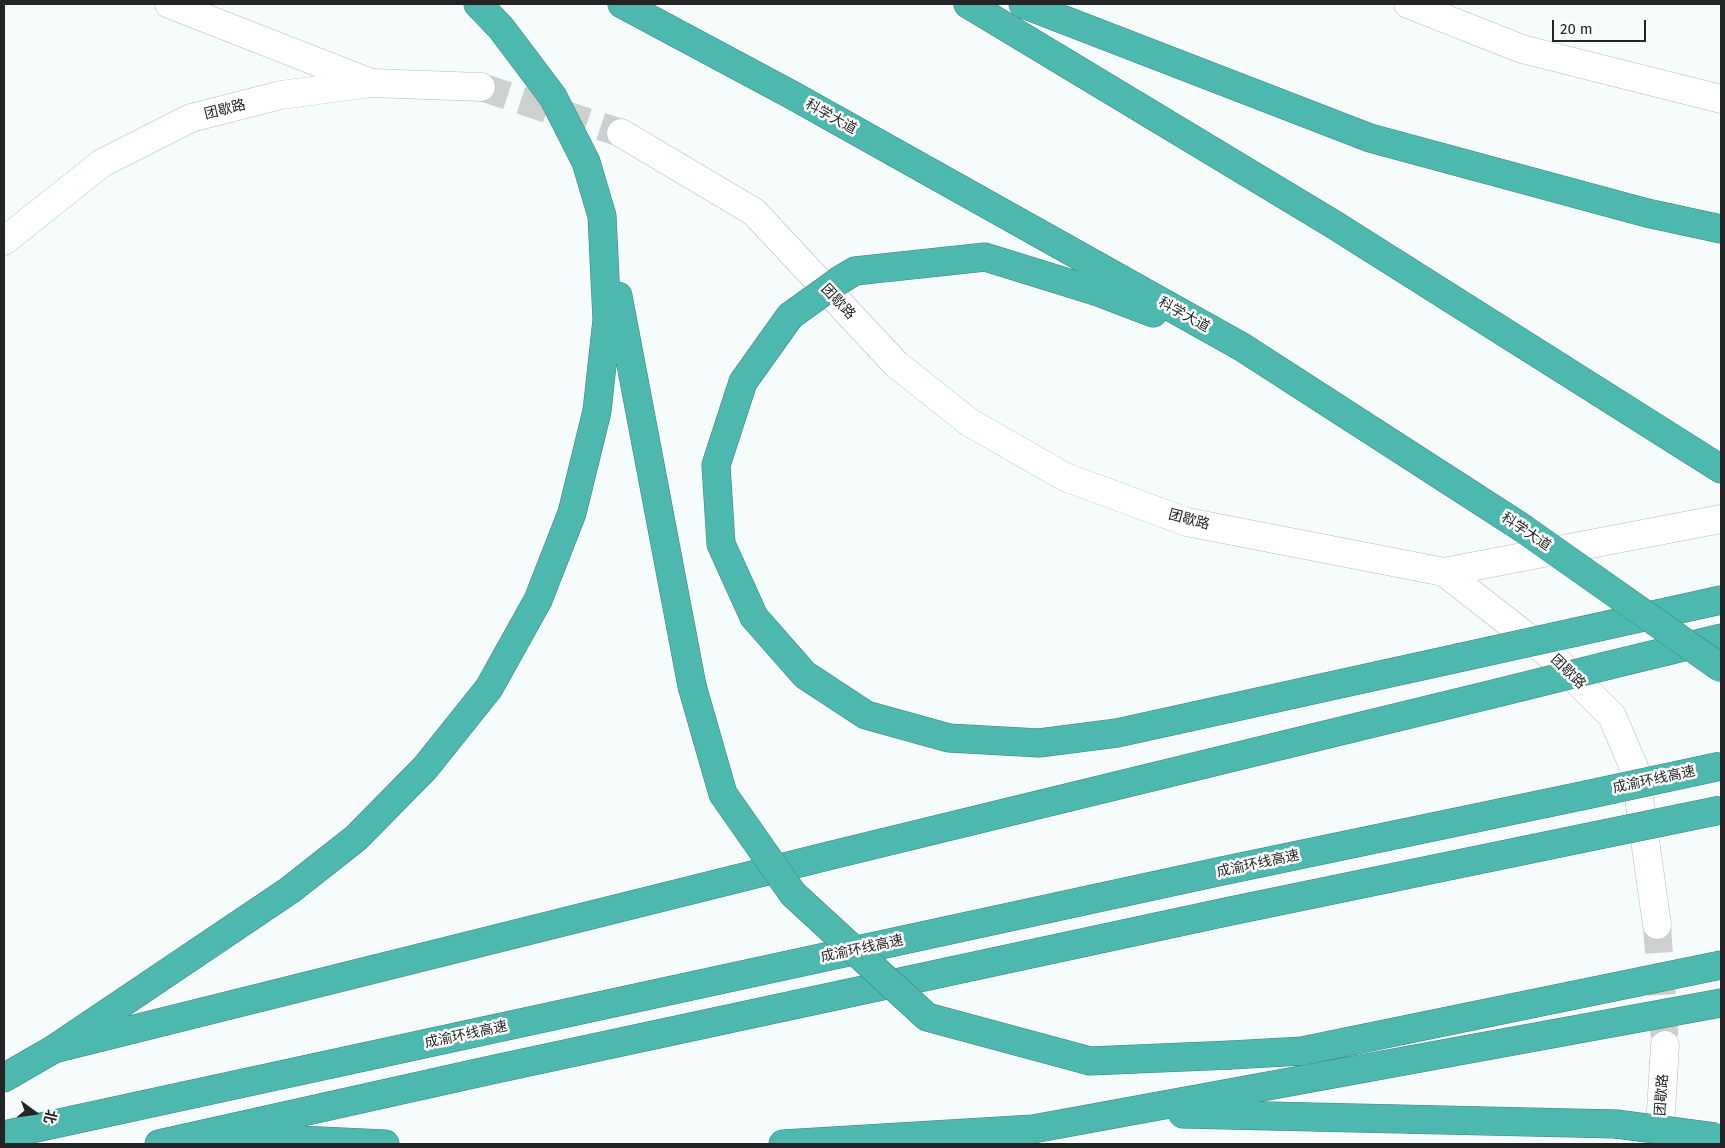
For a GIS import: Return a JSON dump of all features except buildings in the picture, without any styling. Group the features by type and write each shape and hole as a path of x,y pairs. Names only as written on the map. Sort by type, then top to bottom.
{"highway":[{"path":"478,4 501,28 553,97 586,162 602,216 692,686 723,794 793,894 927,1017 1090,1061 1302,1051 1721,965"},
{"name":"科学大道","path":"622,4 809,104 1242,347 1521,527 1721,668"},
{"path":"968,4 1333,224 1715,465"},
{"path":"1023,4 1370,138 1647,213 1721,229"},
{"path":"4,1078 54,1049 290,890 356,838 426,768 489,688 542,591 572,513 597,410 607,320 602,216"},
{"path":"1242,347 1098,292 985,257 855,271 790,316 743,382 716,465 721,544 754,617 805,675 866,715 948,738 1039,744 1117,733 1721,600"},
{"path":"54,1049 828,856 1721,638"},
{"name":"成渝环线高速","path":"4,1135 1202,875 1721,766"},
{"path":"160,1144 500,1068 1226,912 1721,810"},
{"path":"783,1144 1033,1129 1721,1003"},
{"path":"1126,1112 1616,1124 1718,1138"},
{"path":"199,1135 385,1144"}],"street":[{"path":"169,4 371,83"},
{"path":"1408,4 1522,49 1721,99"},
{"name":"团歇路","path":"4,240 102,163 191,118 281,95 371,83 482,87"},
{"name":"团歇路","path":"621,133 754,212 896,364 969,422 1065,478 1187,522 1444,572 1554,658 1612,716 1635,770 1658,925"},
{"path":"1444,572 1721,519"},
{"name":"团歇路","path":"1659,1144 1665,1045"}],"tunnel":[{"path":"481,87 621,133"},
{"path":"1657,925 1665,1045"}]}
